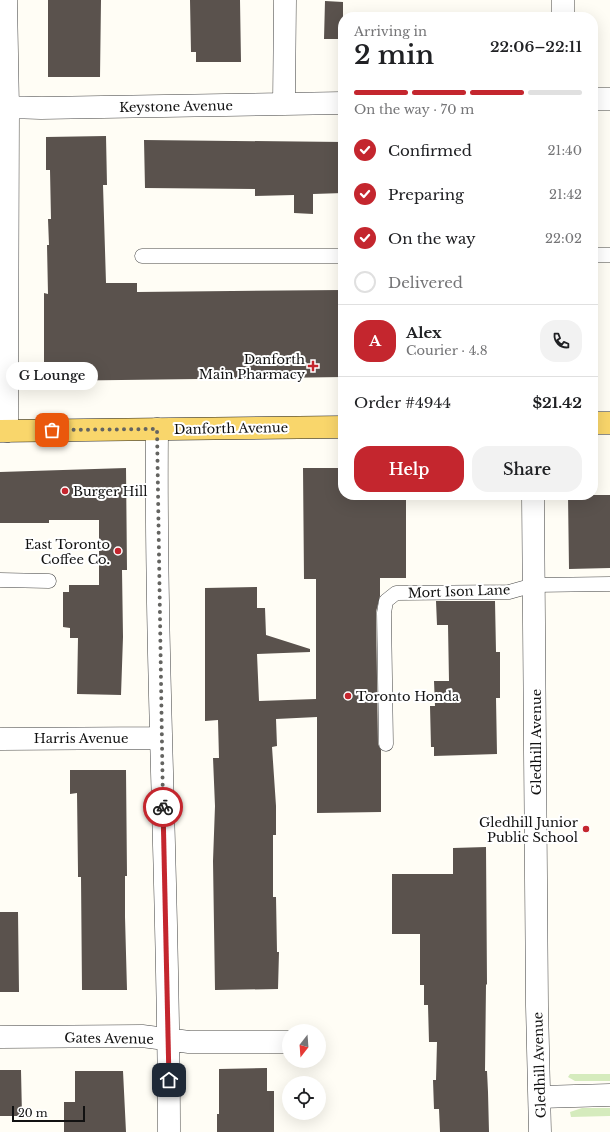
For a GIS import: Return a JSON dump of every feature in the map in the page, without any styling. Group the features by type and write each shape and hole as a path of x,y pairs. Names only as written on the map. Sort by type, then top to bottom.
{"main road":[{"path":"598,423 610,423"},
{"name":"Danforth Avenue","path":"3,431 338,427"}],"street":[{"path":"3,431 4,143 8,107 6,0"},
{"path":"284,104 285,0"},
{"path":"563,0 563,12"},
{"path":"598,99 610,99"},
{"name":"Keystone Avenue","path":"8,107 41,108 338,103"},
{"path":"157,429 161,738 169,1040 169,1132"},
{"name":"Gledhill Avenue","path":"533,500 537,1006 540,1132"},
{"name":"Harris Avenue","path":"0,739 161,738"},
{"name":"Gates Avenue","path":"0,1037 137,1036 189,1042 282,1042"},
{"path":"540,1097 610,1094"}],"lane":[{"path":"598,255 610,255"},
{"path":"142,256 338,256"},
{"path":"0,580 49,581"},
{"name":"Mort Ison Lane","path":"386,744 384,613 386,601 396,593 509,592 534,585 610,584"}],"green space":[{"path":"570,1074 610,1074 610,1081 575,1081 568,1077"},
{"path":"582,1108 610,1108 610,1116 571,1117 570,1112"}],"building":[{"path":"48,0 101,0 100,77 48,77"},
{"path":"190,0 240,0 241,62 196,62 196,52 191,52"},
{"path":"325,1 343,2 343,12 338,12 338,39 324,39"},
{"path":"106,136 107,185 103,185 106,283 137,283 137,292 338,290 338,377 44,381 44,293 48,294 48,219 51,219 50,170 46,170 46,137"},
{"path":"144,140 338,142 338,193 313,194 313,214 294,213 294,195 255,196 255,189 145,188"},
{"path":"126,468 127,570 122,570 123,637 121,695 77,694 78,638 70,638 70,628 63,627 63,592 69,592 69,585 99,585 99,520 49,520 49,523 0,523 0,472"},
{"path":"303,468 338,468 338,500 406,500 406,578 380,578 380,596 376,612 378,744 381,750 381,812 317,813 317,717 276,719 277,746 272,747 276,806 276,835 273,835 273,897 276,897 277,952 279,952 278,989 215,990 213,861 215,806 213,758 219,758 218,720 205,721 205,588 257,587 257,608 265,608 266,635 310,649 310,652 257,654 259,701 316,699 316,579 304,579"},
{"path":"598,495 610,495 610,568 569,569 568,500 598,500"},
{"path":"436,601 495,601 496,652 500,652 500,698 496,698 497,754 434,756 434,747 431,747 430,706 435,706 434,681 449,681 448,625 437,625"},
{"path":"70,770 126,770 127,876 125,876 125,917 127,990 82,990 81,877 78,877 77,793 70,794"},
{"path":"486,847 487,984 485,1071 487,1071 489,1132 440,1132 439,1109 434,1109 433,1080 436,1080 437,1042 429,1042 428,1005 424,1005 424,985 420,985 420,934 392,934 392,874 453,874 453,848"},
{"path":"0,912 18,912 19,992 0,992"},
{"path":"267,1068 267,1091 274,1091 274,1132 217,1132 217,1114 219,1114 219,1069"},
{"path":"0,1070 21,1070 22,1116 0,1116"},
{"path":"75,1071 123,1071 126,1132 64,1132 64,1102 75,1102"}],"way so far":[{"path":"52,430 157,429 160,700 163,807"}],"place":[{"name":"Danforth Main Pharmacy","path":"313,366"},
{"name":"G Lounge","path":"52,430"},
{"name":"Burger Hill","path":"65,491"},
{"name":"East Toronto Coffee Co.","path":"118,551"},
{"name":"Toronto Honda","path":"348,696"},
{"name":"Gledhill Junior Public School","path":"586,829"}],"route":[{"path":"163,807 169,1080"}]}
